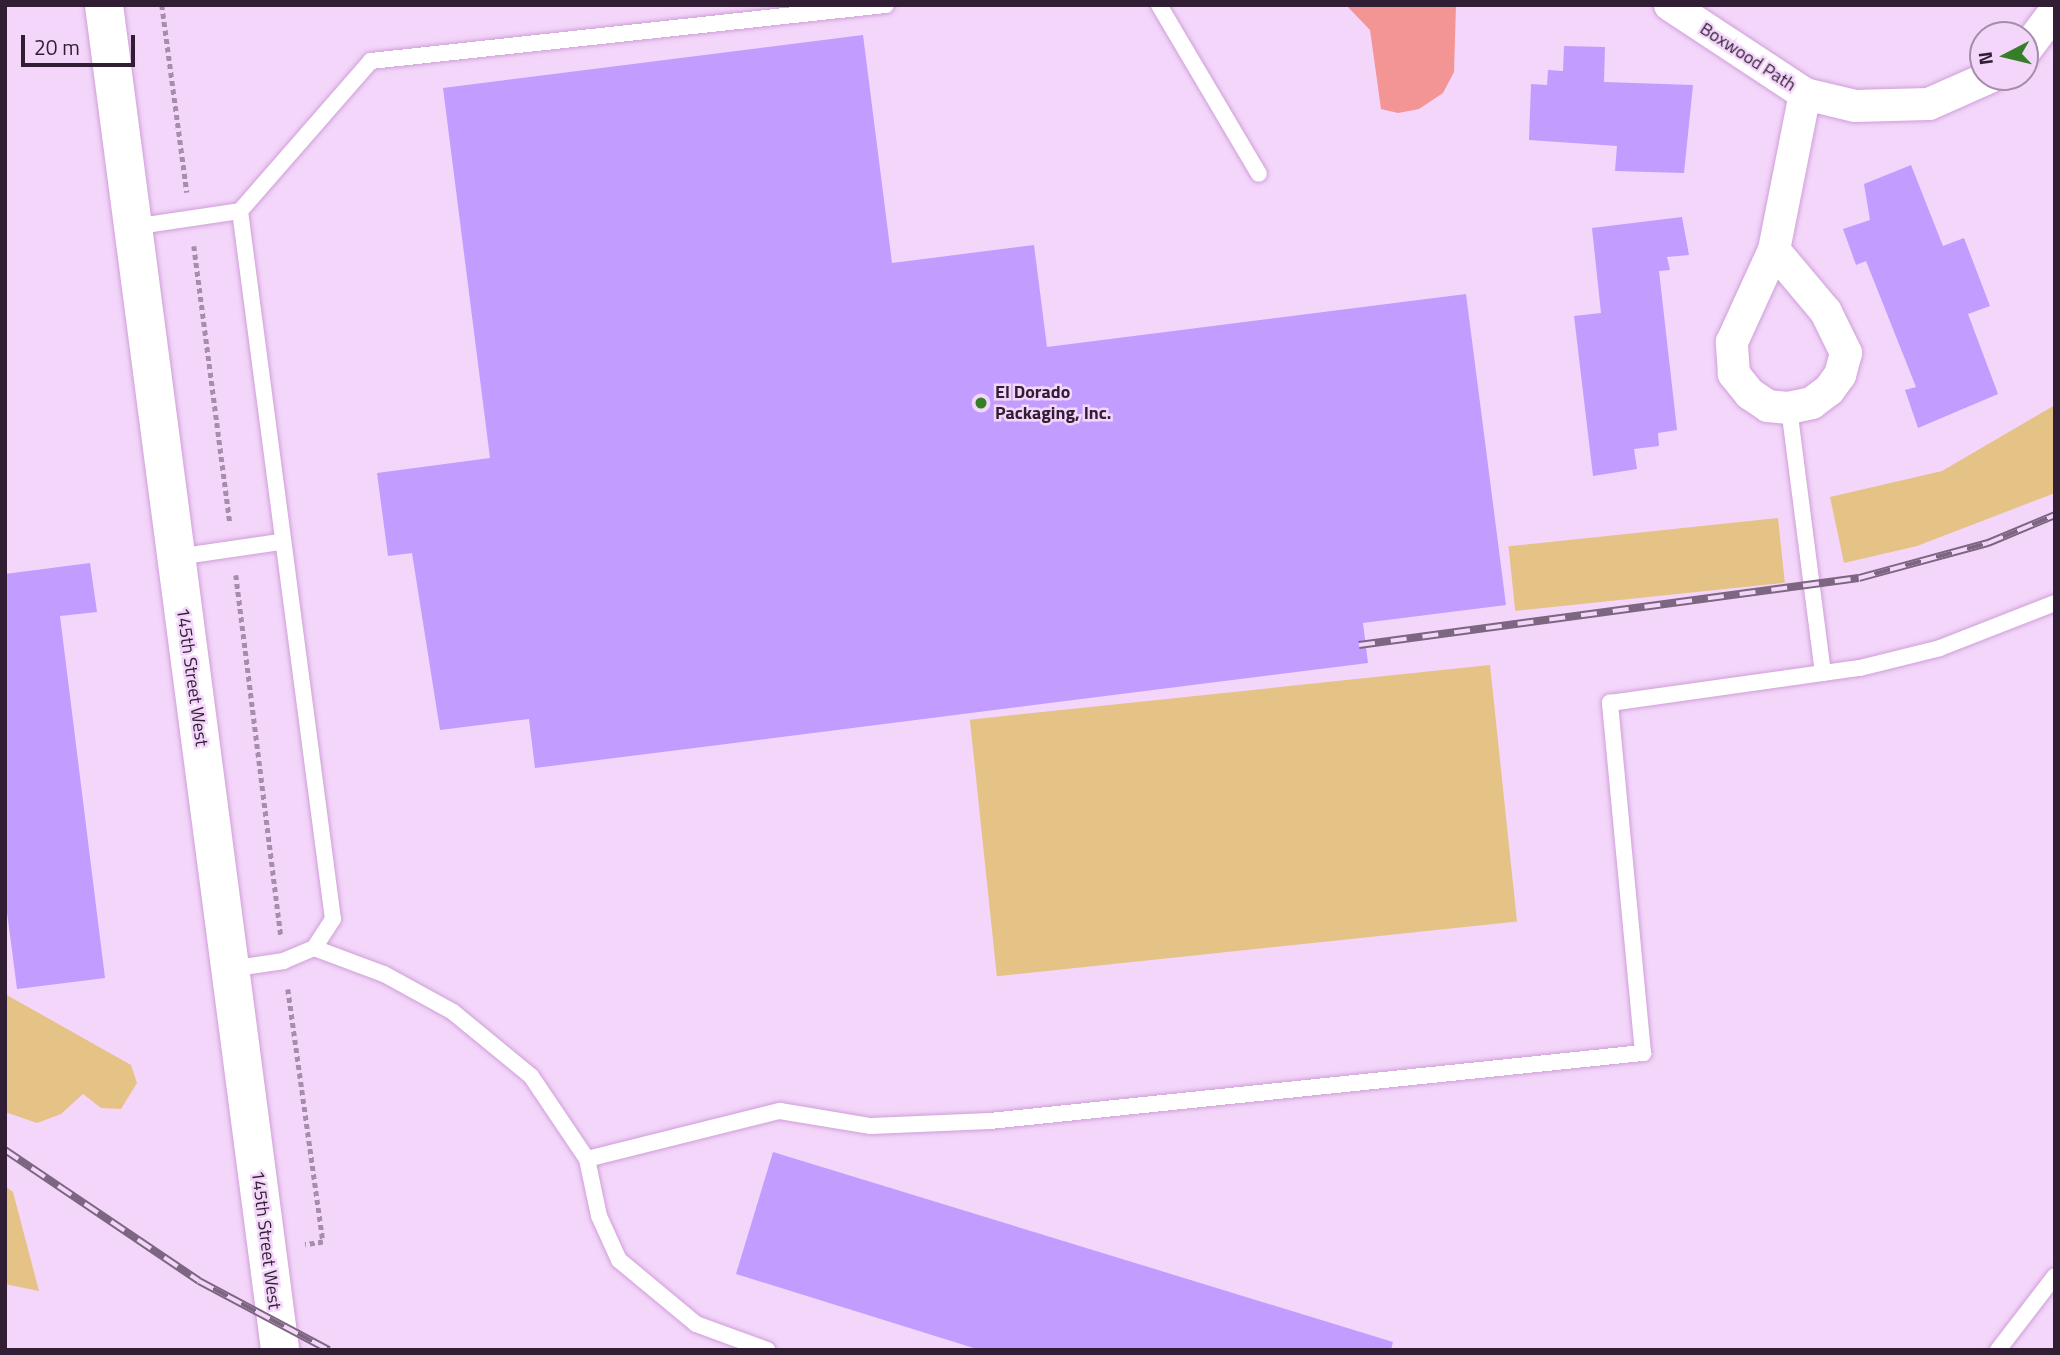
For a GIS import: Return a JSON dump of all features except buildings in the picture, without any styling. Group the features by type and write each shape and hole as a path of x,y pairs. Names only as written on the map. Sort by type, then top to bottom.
{"street":[{"name":"145th Street West","path":"104,5 281,1350"},
{"name":"Boxwood Path","path":"1670,5 1805,94 1855,106 1929,104 1969,86"},
{"path":"2039,32 2055,11"},
{"path":"1774,250 1826,312 1846,353 1840,375 1829,390 1812,403 1789,408 1768,406 1734,374 1732,342 1774,250 1805,94"}],"lane":[{"path":"133,228 240,211 371,61 886,5"},
{"path":"1159,5 1259,174"},
{"path":"230,969 284,961 314,948 333,919 280,542 240,211"},
{"path":"1789,408 1823,673"},
{"path":"177,557 280,542"},
{"path":"587,1159 780,1111 871,1125 990,1121 1643,1053 1610,703 1823,673 1940,648 2055,603"},
{"path":"314,948 384,974 453,1012 531,1076 587,1159 599,1216 620,1260 696,1324 767,1350"},
{"path":"1998,1350 2055,1276"}],"path":[{"path":"162,5 284,961 323,1242 267,1249"}],"shaded area":[{"path":"1346,5 1456,5 1454,72 1443,93 1419,109 1398,113 1381,109 1370,30"},
{"path":"2055,405 2055,493 1917,546 1844,563 1830,497 1942,471"},
{"path":"1778,518 1785,583 1515,611 1508,546"},
{"path":"1490,665 1517,922 997,976 970,720"},
{"path":"5,994 131,1065 137,1083 121,1109 101,1108 83,1094 61,1114 37,1123 5,1112"},
{"path":"5,1186 13,1192 39,1291 5,1284"}],"railway":[{"path":"1359,645 1859,578 1988,543 2055,515"},
{"path":"5,1150 199,1281 329,1350"}],"place":[{"name":"El Dorado Packaging, Inc.","path":"981,403"}]}
